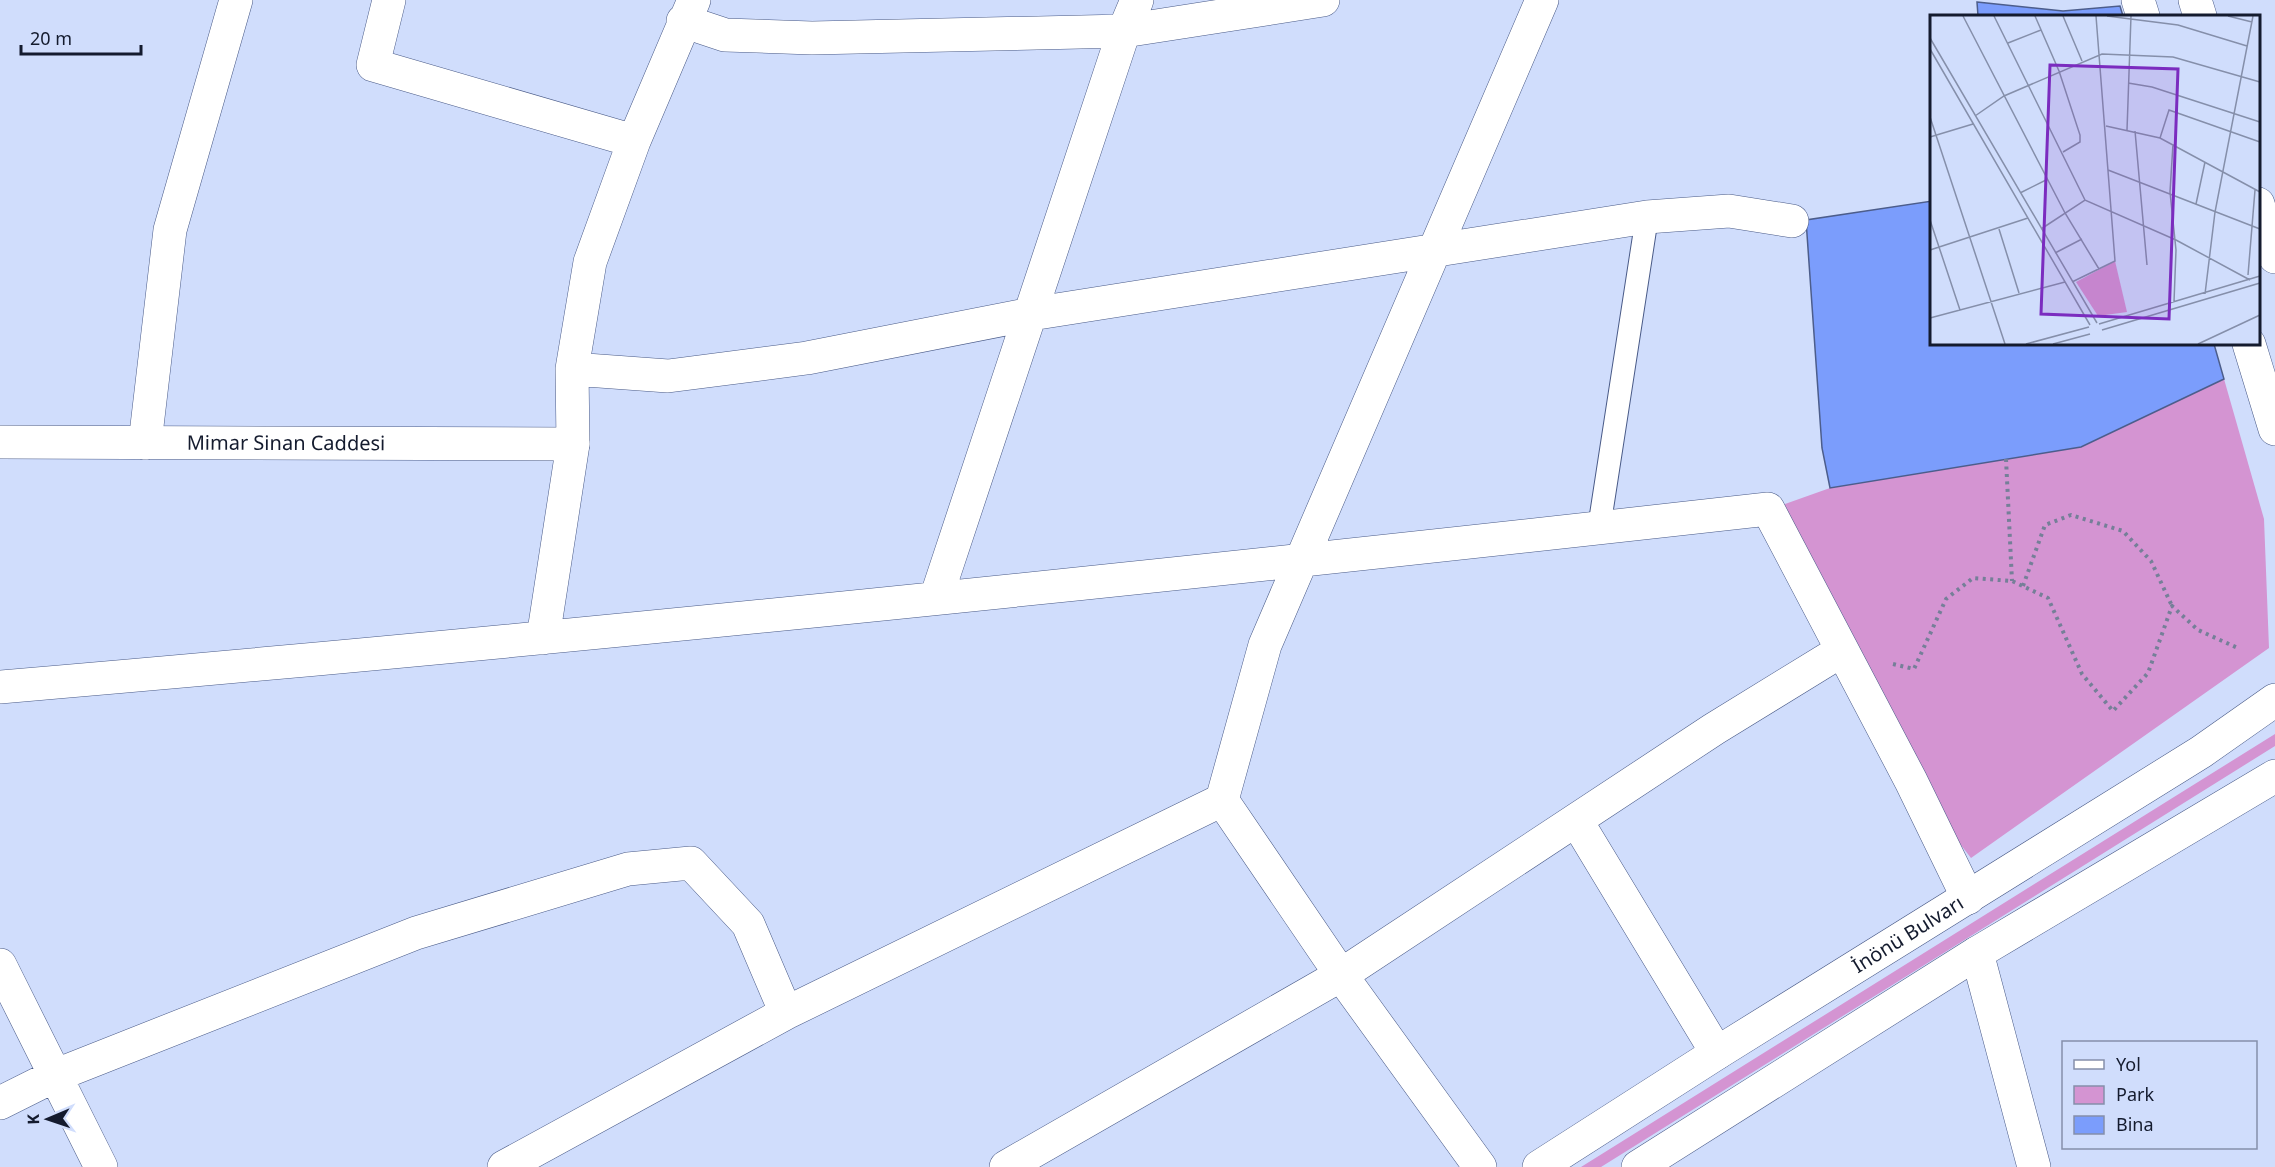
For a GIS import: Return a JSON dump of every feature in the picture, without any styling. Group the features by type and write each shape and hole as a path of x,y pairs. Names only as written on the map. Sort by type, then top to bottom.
{"street":[{"path":"145,442 170,230 236,0"},
{"path":"389,0 373,65 633,141"},
{"path":"936,598 1124,31 1137,0"},
{"path":"543,638 573,444 572,369 590,262 633,141 689,10 725,35 812,38 1124,31 1323,0"},
{"path":"504,1167 786,1013 1222,800 1265,645 1542,0"},
{"path":"2138,0 2143,15"},
{"path":"2194,0 2200,15"},
{"path":"2260,207 2275,257"},
{"path":"572,369 668,376 807,358 1031,314 1647,217 1729,211 1792,221"},
{"path":"2249,345 2275,429"},
{"name":"Mimar Sinan Caddesi","path":"0,442 573,444"},
{"path":"0,687 543,638 1300,561 1768,510 1911,781 1968,898"},
{"path":"1006,1167 1048,1156 1341,975 1714,729 1841,651"},
{"name":"İnönü Bulvarı","path":"1539,1167 1717,1053 2201,752 2275,700"},
{"path":"1638,1167 1977,953 2275,776"},
{"path":"1222,800 1341,975 1480,1167"},
{"path":"1576,820 1717,1053"},
{"path":"0,1103 54,1076 416,933 628,869 691,863 748,924 786,1013"},
{"path":"1977,953 2034,1167"},
{"path":"0,965 101,1167"}],"lane":[{"path":"1599,528 1647,217"}],"path":[{"path":"2006,459 2013,581"},
{"path":"2023,586 2045,525 2071,515 2123,531 2151,561 2172,606 2198,630 2240,649"},
{"path":"1841,651 1914,669 1946,599 1973,578 2013,581 2048,598 2082,674 2113,711 2148,673 2172,606"}],"green space":[{"path":"2224,379 2264,519 2269,648 1971,858 1911,781 1768,510 1830,488 2081,447"},
{"path":"2275,734 2275,746 1601,1167 1581,1167"}],"building":[{"path":"1977,2 2063,11 2120,6 2123,15 1978,15"},
{"path":"1930,201 1930,345 2214,345 2224,379 2081,447 1830,488 1822,448 1806,220"}]}
